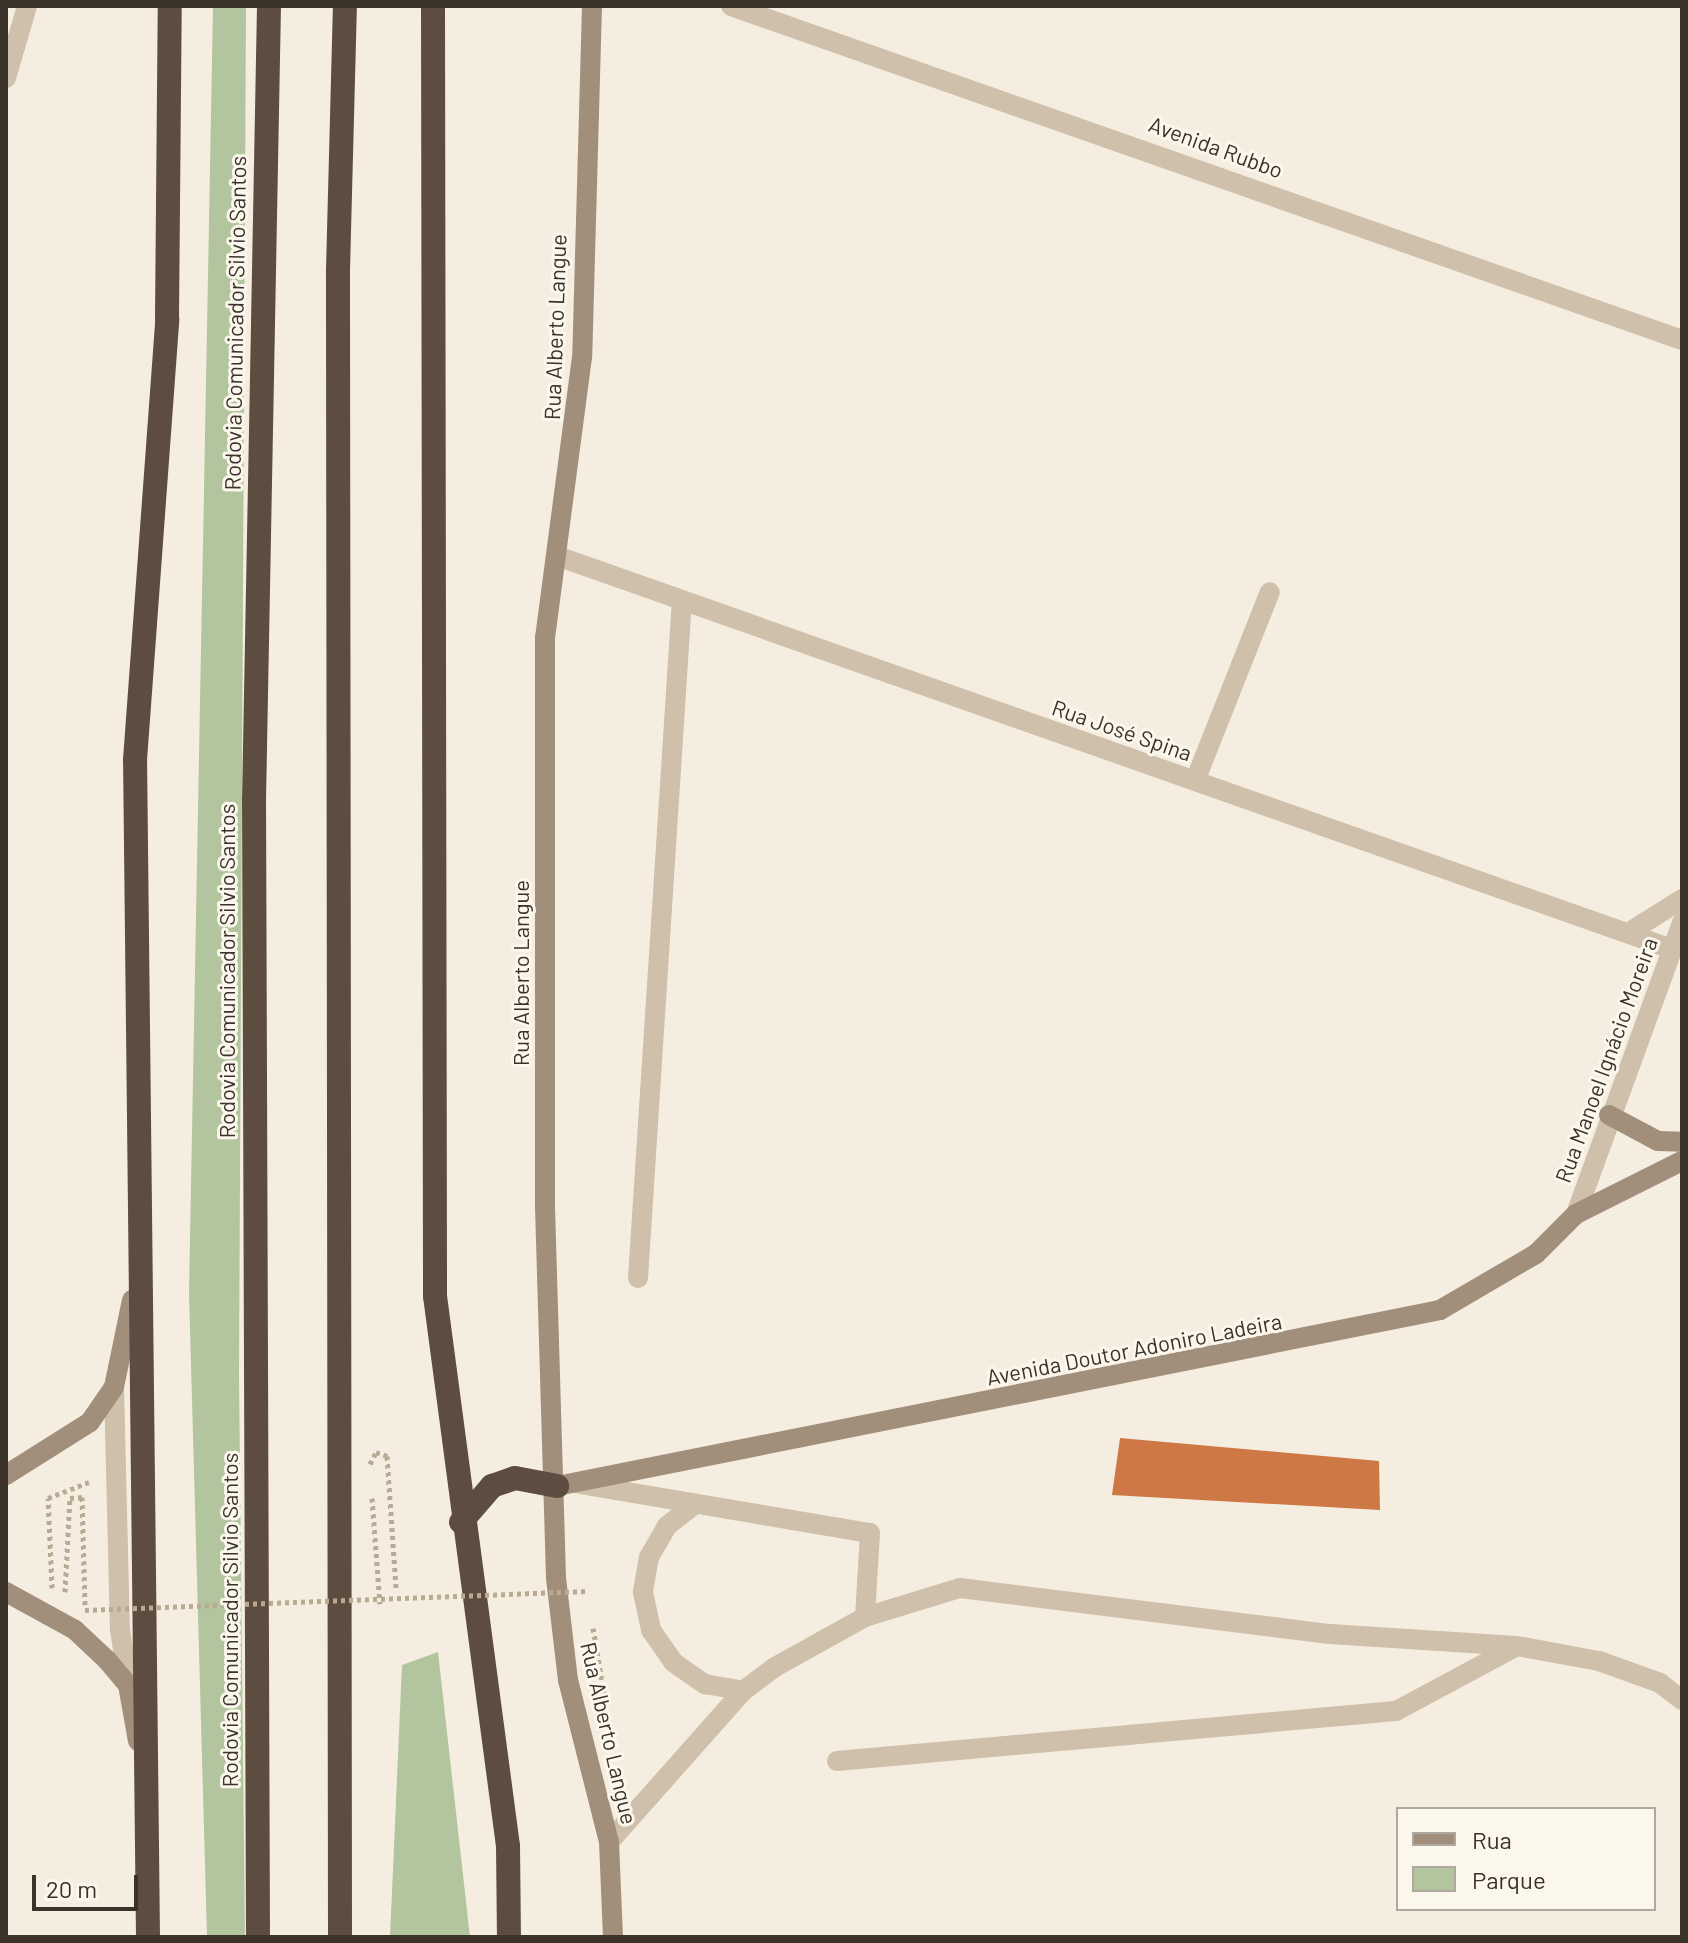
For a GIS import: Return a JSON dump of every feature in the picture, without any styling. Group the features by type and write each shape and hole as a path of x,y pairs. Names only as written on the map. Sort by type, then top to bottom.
{"highway":[{"path":"148,1937 150,1805 135,760 167,319 170,6"},
{"name":"Rodovia Comunicador Silvio Santos","path":"258,1937 253,832 269,6"},
{"path":"340,1937 338,270 345,6"},
{"path":"433,6 435,1296 461,1522 508,1846 509,1937"},
{"path":"461,1522 492,1486 515,1478 565,1485"}],"street":[{"path":"6,78 27,6"},
{"name":"Rua Alberto Langue","path":"592,6 582,357 545,637 545,1191 565,1485 556,1578 568,1680 609,1842 613,1937"},
{"name":"Avenida Rubbo","path":"731,6 1682,340"},
{"name":"Rua José Spina","path":"557,556 1672,949"},
{"path":"1195,781 1270,592"},
{"path":"638,1278 682,600"},
{"path":"1628,933 1682,899"},
{"name":"Rua Manoel Ignácio Moreira","path":"1576,1214 1609,1115 1682,922"},
{"path":"1609,1115 1658,1141 1682,1142"},
{"name":"Avenida Doutor Adoniro Ladeira","path":"565,1485 1440,1310 1536,1254 1576,1214 1682,1161"},
{"path":"142,1221 114,1387 128,1685 150,1805"},
{"path":"6,1475 90,1422 114,1387"},
{"path":"565,1485 870,1533 865,1617"},
{"path":"695,1504 667,1526 649,1557 643,1592 651,1630 673,1662 694,1677 743,1691"},
{"path":"609,1842 743,1691 865,1617 960,1588 1330,1634 1517,1646 1599,1661 1660,1683 1682,1700"},
{"path":"6,1592 75,1630 128,1685"},
{"path":"837,1761 1396,1711 1517,1646"}],"path":[{"path":"371,1478 376,1452 387,1456 396,1588"},
{"path":"118,1471 48,1498 52,1593 69,1592 70,1498 82,1497 85,1610 380,1604 587,1591 589,1607"},
{"path":"372,1494 380,1604"},
{"path":"592,1622 607,1713"}],"green space":[{"path":"213,6 246,6 239,1374 245,1937 207,1937 189,1293"},
{"path":"438,1652 470,1937 390,1937 402,1665"}],"building":[{"path":"1120,1438 1379,1461 1380,1510 1112,1495"}]}
